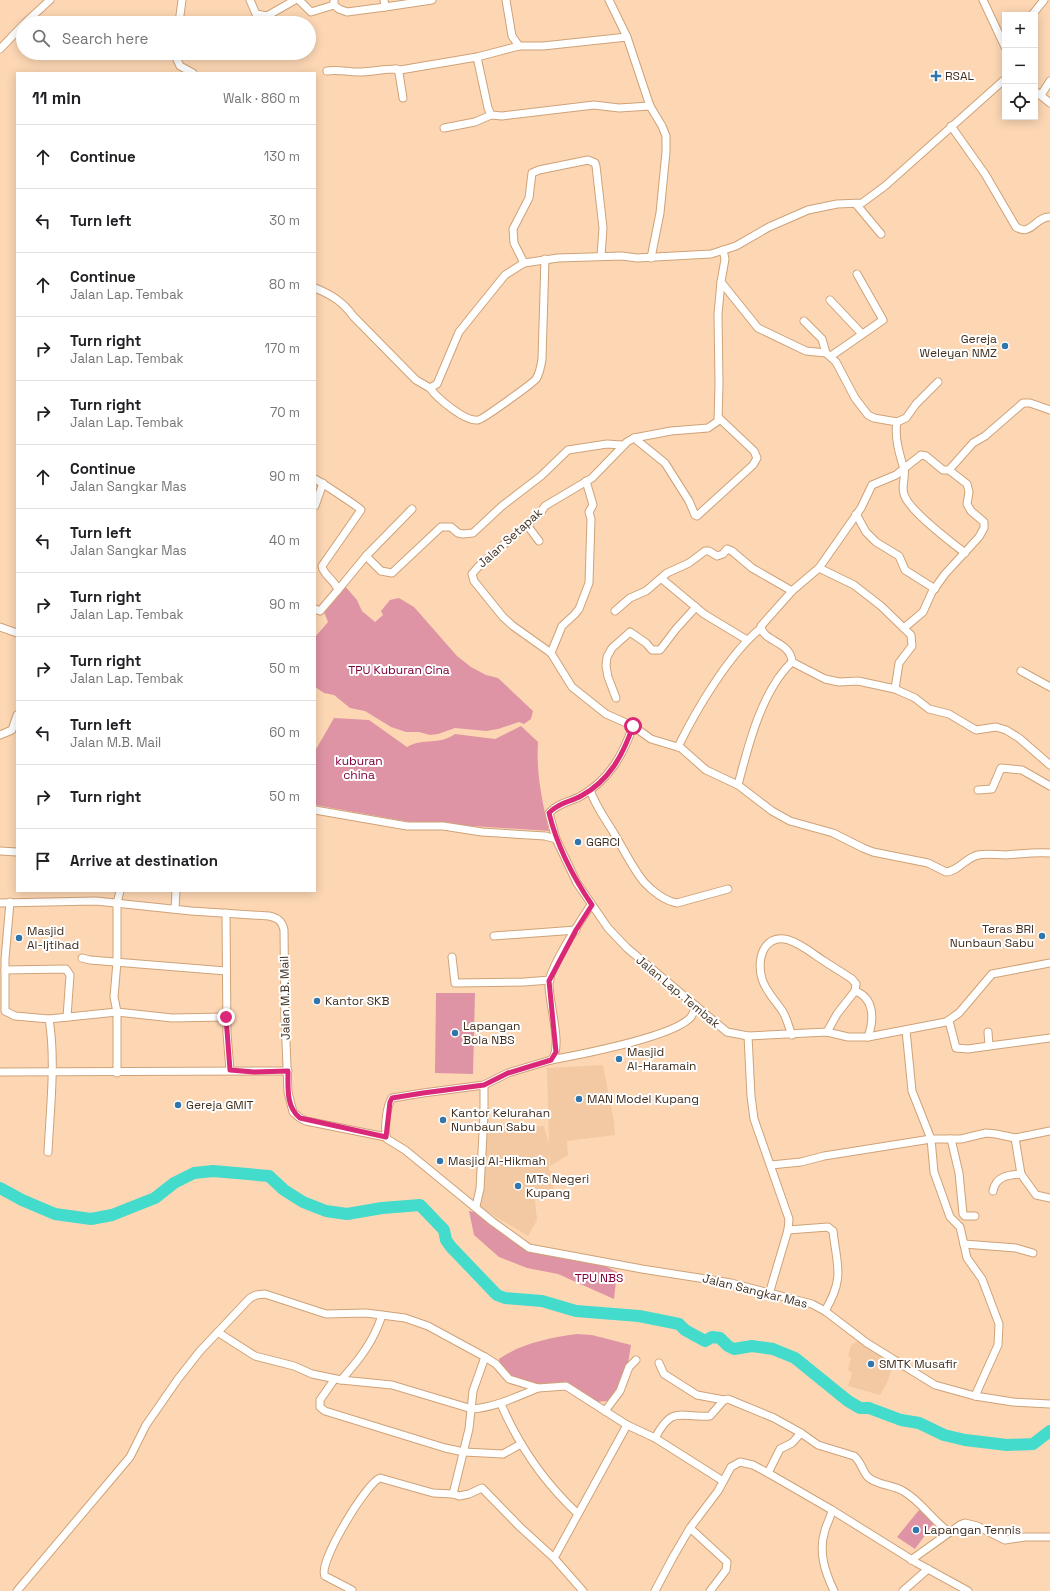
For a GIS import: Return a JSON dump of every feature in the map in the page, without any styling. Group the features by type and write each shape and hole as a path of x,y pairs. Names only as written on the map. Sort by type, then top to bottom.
{"street":[{"path":"33,16 50,0"},
{"path":"180,16 182,0"},
{"path":"250,0 256,14 267,16 295,0"},
{"path":"299,0 311,12 334,2 339,9 347,12 385,4 432,0"},
{"path":"506,0 512,36 519,46"},
{"path":"609,0 627,37 650,106 666,136 666,152 660,214 652,258"},
{"path":"983,0 1002,35"},
{"path":"1034,12 1044,0"},
{"path":"0,49 16,32"},
{"path":"327,71 343,70 361,72 383,69 400,70 477,57 519,46 542,46 627,37"},
{"path":"477,57 486,102 492,115"},
{"path":"177,60 180,66 191,72"},
{"path":"396,69 399,73 403,98"},
{"path":"1050,81 1038,93 1050,103"},
{"path":"430,388 437,384 459,332 505,275 524,263 546,259 601,256 652,258 701,255 736,246 789,217 808,210 837,204 862,203 874,195 1002,82"},
{"path":"444,128 475,122 492,115 502,116 594,105 619,108 650,106"},
{"path":"951,126 985,174 1016,227 1024,231 1030,229 1045,218 1050,217"},
{"path":"524,263 514,243 513,229 528,198 532,173 539,170 588,160 595,163 596,166 603,228 601,256"},
{"path":"856,204 881,234"},
{"path":"634,438 665,463 697,516 753,465 757,458 754,451 719,418 718,314 725,259 723,250"},
{"path":"316,288 335,297 345,305 353,316 411,375 425,387 430,388 436,398 467,418 478,420 489,415 536,380 541,370 546,259"},
{"path":"721,282 758,328 806,351 829,355 882,321 883,318 857,274"},
{"path":"830,300 862,334"},
{"path":"804,321 822,339 829,355 856,398 868,415 874,418 897,422 906,418 916,404 938,382"},
{"path":"949,470 974,443 985,436 1023,403 1030,403 1050,410"},
{"name":"Jalan Setapak","path":"719,418 714,425 708,428 671,431 634,438 622,445 613,458 592,478 556,498 478,567 472,577 489,601 513,626 551,654 572,687 606,714 633,726 651,739 678,747 706,770 738,785 772,811 790,821 833,832 873,852 928,863 946,872 955,870 978,855 1007,855 1031,852 1050,853"},
{"path":"897,422 895,434 900,446 901,462 904,469 902,484 906,498 929,525 964,553"},
{"path":"366,556 382,571 392,573 441,527 451,527 458,533 463,534 473,533 502,506 541,476 568,450 606,444 622,445"},
{"path":"678,747 694,716 747,640 761,628 763,622 792,591 819,568 856,514 872,485 888,479 904,469 921,455 926,456 943,470 949,470 967,484 969,492 967,504 985,525 979,536 945,574 923,612 904,628"},
{"path":"316,480 361,509 358,517 322,566 324,572 336,585 338,590"},
{"path":"551,654 562,626 574,616 579,609 589,583 591,519 589,512 593,504 586,481"},
{"path":"316,503 323,483"},
{"path":"316,609 320,611 366,556 412,509"},
{"path":"856,514 866,532 876,542 899,556 905,570 935,589"},
{"path":"527,525 539,541"},
{"path":"615,610 624,602 646,591 671,571 689,563 705,551 709,551 717,556 723,554 727,549 732,551 752,568 792,591"},
{"path":"819,568 854,585 881,606 910,634 912,646 899,663 895,689"},
{"path":"662,579 704,614 747,640"},
{"path":"616,698 611,687 606,666 607,657 612,648 630,632 646,643 652,650 660,650 696,606"},
{"path":"0,627 16,633"},
{"path":"761,628 764,633 789,651 792,662 825,679 839,682 858,681 895,689 915,698 929,709 949,714 976,730 996,727 1012,734 1050,765"},
{"path":"738,785 766,699 778,678 792,662"},
{"path":"1021,671 1050,687"},
{"path":"0,735 12,730 16,718"},
{"path":"633,726 628,740 616,763 605,778 590,790 599,810 643,881 654,892 678,903 728,889"},
{"path":"978,790 992,789 1002,768 1022,770 1050,786"},
{"name":"Jalan Lap. Tembak","path":"590,790 580,797 563,803 549,813 556,839 577,883 592,905 627,948 727,1032 748,1036 792,1035 827,1032 848,1037 868,1037 949,1021"},
{"path":"316,810 407,826 443,826 482,832 545,836 556,839"},
{"path":"0,851 16,852"},
{"path":"117,1073 117,1012 114,997 117,962 117,903 120,892"},
{"path":"175,909 176,892"},
{"name":"Jalan M.B. Mail","path":"0,903 96,901 226,914 269,916 278,919 283,924 288,1071"},
{"path":"10,902 3,1012 15,1016 49,1019 117,1012 172,1018 226,1017"},
{"path":"551,1060 556,1052 550,1001 550,980 576,930 592,905"},
{"path":"226,914 226,1017 230,1070"},
{"path":"494,936 576,930"},
{"path":"792,1035 783,1013 765,987 760,970 760,962 763,952 771,940 777,938 804,947 852,979 856,984 855,990 837,1014 827,1032"},
{"path":"452,957 455,983 550,980"},
{"path":"82,958 90,960 226,971"},
{"path":"1050,963 992,974 967,1004 949,1021 956,1048 968,1049 1050,1038"},
{"path":"5,970 66,969 70,975 68,1017"},
{"path":"855,990 862,993 871,1007 872,1024 868,1037"},
{"path":"0,1072 117,1073 230,1070 254,1072 288,1071 290,1104 293,1112 300,1118 386,1137 390,1102 392,1098 484,1085 508,1073 551,1060 636,1041 671,1029 691,1018 696,1006"},
{"path":"48,1152 51,1072 49,1019"},
{"path":"906,1030 913,1098 931,1138 934,1172 950,1217 956,1224 959,1224 967,1258 982,1279 1000,1324 998,1345 975,1396"},
{"path":"988,1032 989,1046"},
{"path":"748,1036 752,1107 758,1130 788,1213 788,1230 769,1294"},
{"path":"476,1206 480,1189 484,1085"},
{"path":"771,1165 802,1162 824,1156 931,1138 961,1139 986,1134 996,1134 1015,1138 1050,1131"},
{"name":"Jalan Sangkar Mas","path":"386,1137 405,1150 476,1206 514,1239 529,1248 642,1269 731,1283 812,1304 825,1311 854,1334 935,1385 975,1396 1013,1402 1050,1404"},
{"path":"1015,1138 1021,1174 1036,1195 1050,1198"},
{"path":"951,1139 959,1173 963,1214 965,1216 975,1216"},
{"path":"993,1191 998,1180 1003,1177 1021,1174"},
{"path":"788,1230 828,1227 832,1231 839,1275 836,1292 825,1311"},
{"path":"964,1244 1016,1248 1033,1253"},
{"path":"17,1591 130,1457 146,1425 178,1379 200,1351 219,1333 250,1298 260,1294 277,1297 326,1314 361,1313 405,1318 421,1323 485,1357 496,1364 509,1379 538,1388"},
{"path":"382,1315 376,1332 364,1352 320,1400 319,1405 323,1410 445,1448 464,1452 503,1454 521,1444"},
{"path":"219,1333 255,1356 294,1366 338,1380 392,1385 472,1409 485,1408 501,1404 538,1388 566,1386 627,1425 655,1438 723,1481"},
{"path":"453,1494 464,1452 472,1409 473,1390 485,1357"},
{"path":"605,1411 620,1391 629,1367 636,1360"},
{"path":"659,1363 664,1374 697,1395 724,1400 728,1399 774,1418 801,1433 818,1445 856,1458 868,1476 904,1491 921,1505 938,1524 949,1532"},
{"path":"655,1438 663,1423 672,1416 710,1416 724,1400"},
{"path":"501,1404 521,1444 556,1494 577,1513"},
{"path":"554,1558 577,1513 627,1425"},
{"path":"768,1473 780,1449 792,1443 801,1433"},
{"path":"655,1591 690,1528 718,1491 731,1467 740,1462 753,1465 768,1473 832,1510 911,1560 968,1591"},
{"path":"352,1591 325,1576 323,1573 324,1566 338,1534 374,1481 378,1478 433,1493 453,1494 458,1496 465,1496 482,1488 520,1527 554,1558 582,1591"},
{"path":"832,1510 825,1531 822,1552 827,1575 834,1591"},
{"path":"911,1560 949,1532 965,1524 977,1526 1005,1540 1025,1537 1050,1537"},
{"path":"690,1528 727,1562 726,1570 710,1591"},
{"path":"903,1591 928,1569"}],"shaded area":[{"path":"603,1065 614,1122 615,1135 567,1141 568,1155 550,1166 549,1147 549,1170 554,1175 553,1196 535,1199 537,1220 528,1236 481,1208 487,1126 544,1126 549,1144 547,1068"},
{"name":"SMTK Musafir","path":"864,1338 895,1359 887,1383 880,1395 848,1386 852,1373 848,1370 851,1358 848,1356 851,1345"}],"green space":[{"name":"TPU Kuburan Cina","path":"344,585 357,600 362,611 375,622 383,615 381,611 390,600 399,598 414,607 457,656 471,667 486,675 498,678 533,711 531,719 524,724 519,722 498,729 486,731 455,728 430,735 419,732 406,732 391,727 365,711 350,708 334,695 324,693 316,688 316,636 328,622 324,612"},
{"name":"kuburan china","path":"334,718 369,720 407,747 420,742 443,740 455,734 495,739 521,726 538,742 539,776 549,831 410,822 316,805 316,749"},
{"name":"Lapangan Bola NBS","path":"436,993 475,993 473,1074 435,1073"},
{"name":"TPU NBS","path":"469,1211 487,1215 522,1241 552,1256 601,1264 617,1272 614,1299 558,1274 527,1268 499,1257 474,1235"},
{"path":"577,1334 592,1335 631,1345 626,1375 616,1393 607,1401 596,1402 580,1392 515,1383 502,1377 499,1359 508,1353 536,1342"},
{"name":"Lapangan Tennis","path":"919,1510 934,1523 915,1549 897,1537"}],"waterway":[{"path":"0,1188 22,1200 55,1214 91,1219 112,1215 155,1198 174,1183 194,1173 213,1171 269,1176 284,1190 303,1202 326,1211 347,1214 382,1208 420,1205 444,1230 446,1240 451,1247 497,1295 505,1298 542,1301 576,1311 639,1316 679,1324 685,1330 705,1341 712,1337 720,1338 728,1346 734,1349 752,1346 773,1349 795,1358 848,1401 860,1408 869,1408 901,1420 919,1423 944,1435 965,1440 1007,1445 1033,1444 1050,1431"}],"place":[{"name":"RSAL","path":"936,76"},
{"name":"Gereja Weleyan NMZ","path":"1005,346"},
{"name":"GGRCI","path":"578,842"},
{"name":"Teras BRI Nunbaun Sabu","path":"1042,936"},
{"name":"Masjid Al-Ijtihad","path":"19,938"},
{"name":"Kantor SKB","path":"317,1001"},
{"name":"Lapangan Bola NBS","path":"455,1033"},
{"name":"Masjid Al-Haramain","path":"619,1059"},
{"name":"MAN Model Kupang","path":"579,1099"},
{"name":"Gereja GMIT","path":"178,1105"},
{"name":"Kantor Kelurahan Nunbaun Sabu","path":"443,1120"},
{"name":"Masjid Al-Hikmah","path":"440,1161"},
{"name":"MTs Negeri Kupang","path":"518,1186"},
{"name":"SMTK Musafir","path":"871,1364"},
{"name":"Lapangan Tennis","path":"916,1530"}],"route":[{"path":"226,1017 230,1070 254,1072 288,1071 288,1092 290,1104 293,1112 300,1118 306,1121 386,1137 385,1131 392,1098 484,1085 508,1073 551,1060 555,1057 556,1052 555,1027 550,1001 549,981 580,922 592,905 577,883 556,839 549,813 553,808 580,797 605,778 625,747 633,726"}]}
